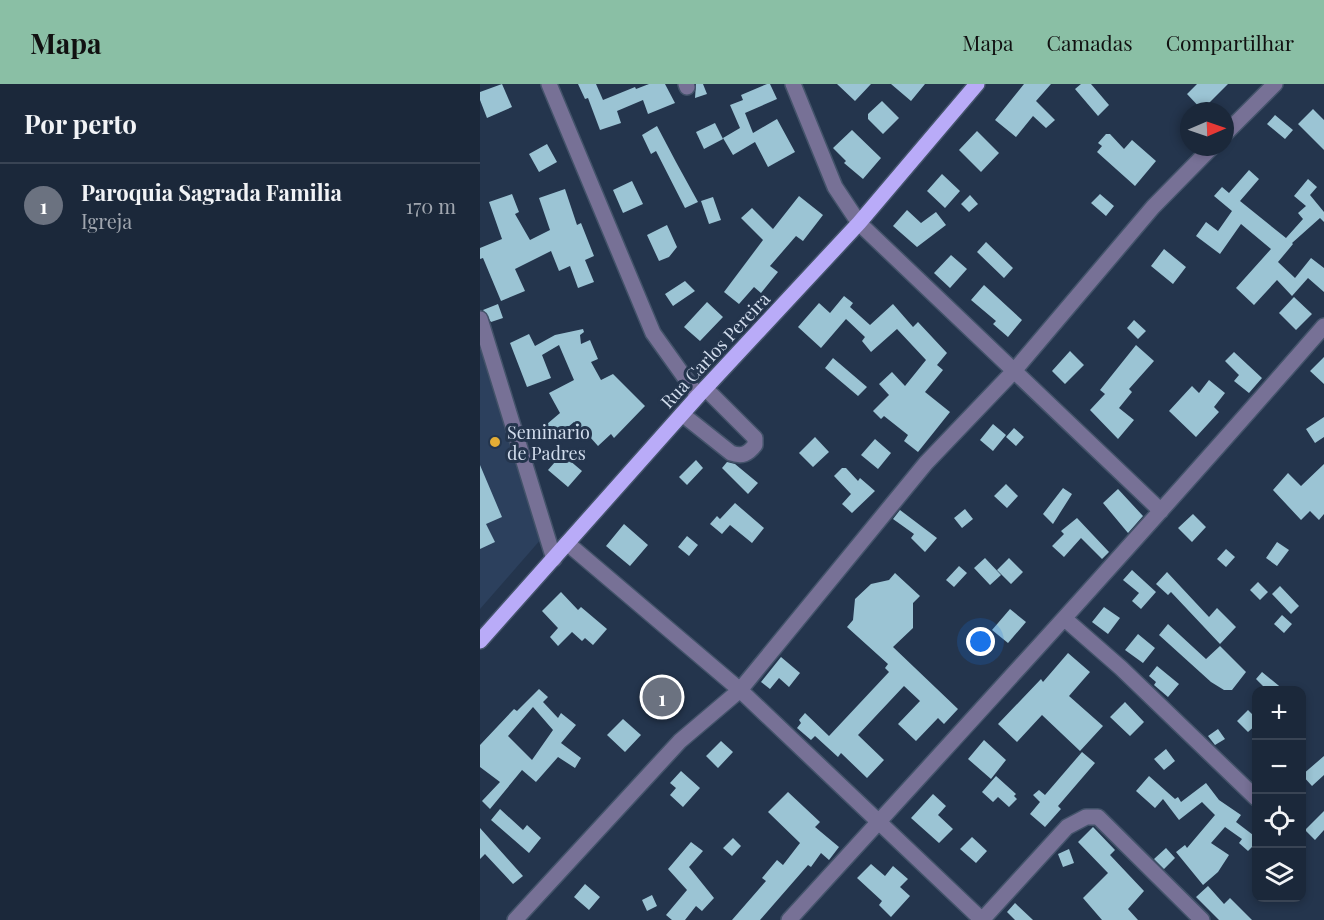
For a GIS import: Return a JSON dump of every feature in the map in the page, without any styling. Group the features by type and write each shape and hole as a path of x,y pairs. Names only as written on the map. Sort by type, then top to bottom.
{"main road":[{"name":"Rua Carlos Pereira","path":"480,641 682,414 859,223 977,84"}],"street":[{"path":"549,84 652,333 702,392 755,438 755,445 748,453 738,456 731,453 682,414"},
{"path":"794,84 835,187 859,223 1161,511"},
{"path":"1234,125 1275,84"},
{"path":"515,920 680,741 740,690 926,463 1014,371 1153,207 1203,156"},
{"path":"480,320 554,559"},
{"path":"789,920 997,689 1065,619 1324,326"},
{"path":"567,543 740,690 880,820 982,920 1067,827 1086,817 1098,817 1202,920"},
{"path":"1065,619 1121,668 1253,794"}],"shaded area":[{"name":"Seminario de Padres","path":"480,347 542,538 480,609"}],"building":[{"path":"502,84 512,107 487,118 480,100 480,92"},
{"path":"578,84 596,84 603,100 635,87 636,89 649,84 665,84 675,103 648,114 643,100 617,111 621,123 600,130 588,98 585,99"},
{"path":"696,84 703,84 707,94 695,98"},
{"path":"770,84 777,99 745,113 753,133 777,119 795,152 768,167 755,142 733,155 723,138 740,128 730,105 743,100 741,95"},
{"path":"837,84 871,84 855,101"},
{"path":"891,84 925,84 911,101"},
{"path":"1024,84 1051,84 1036,101 1055,120 1046,128 1033,116 1016,137 995,120"},
{"path":"1081,84 1091,84 1109,105 1098,116 1075,89"},
{"path":"1197,84 1228,84 1210,102 1194,102 1187,94"},
{"path":"882,101 899,118 883,134 868,119 868,114"},
{"path":"1313,109 1324,120 1324,150 1298,124"},
{"path":"1275,115 1293,130 1285,139 1267,124"},
{"path":"715,123 723,139 704,149 696,132"},
{"path":"657,126 698,202 685,208 656,151 651,154 642,135"},
{"path":"852,130 881,158 863,179 844,163 846,161 833,148"},
{"path":"977,131 999,153 981,172 959,150"},
{"path":"1106,134 1110,134 1124,149 1132,140 1156,161 1135,186 1097,152 1102,146 1098,143"},
{"path":"547,144 557,162 539,172 529,154"},
{"path":"1249,170 1259,179 1240,201 1286,238 1303,219 1298,213 1306,206 1294,196 1308,179 1317,187 1310,195 1324,212 1324,222 1320,218 1292,243 1278,262 1295,278 1311,258 1324,268 1324,292 1308,278 1292,296 1277,280 1254,305 1236,288 1271,249 1241,224 1220,254 1196,236 1206,222 1218,231 1232,211 1214,196 1222,187 1229,193"},
{"path":"942,174 960,191 945,208 927,191"},
{"path":"632,181 643,204 623,213 613,190"},
{"path":"565,189 577,225 581,223 594,256 585,260 594,282 578,288 570,266 559,271 551,251 515,269 525,291 501,301 483,258 480,259 480,248 502,239 489,202 512,194 519,212 515,214 530,240 550,230 539,198"},
{"path":"1100,194 1114,206 1106,216 1091,203"},
{"path":"970,195 978,204 969,212 961,204"},
{"path":"799,196 823,215 803,241 796,236 770,266 778,272 761,293 754,287 739,304 724,292 763,240 741,218 752,208 773,229"},
{"path":"713,197 721,220 709,224 701,201"},
{"path":"907,210 921,223 936,212 946,225 917,247 893,226"},
{"path":"667,225 677,247 669,257 659,261 647,235"},
{"path":"986,242 1013,268 1004,278 977,252"},
{"path":"1164,249 1186,267 1173,284 1151,266"},
{"path":"951,255 967,269 950,288 934,273"},
{"path":"685,281 695,291 673,306 665,294"},
{"path":"984,285 1022,320 1008,337 993,324 996,321 971,300"},
{"path":"844,296 853,303 850,307 870,325 893,304 913,327 918,322 947,353 937,365 943,370 925,392 950,412 918,452 904,441 908,435 884,416 881,419 873,411 889,395 879,384 892,372 905,386 926,360 897,329 871,352 862,341 865,337 846,319 821,348 798,327 819,303 830,313"},
{"path":"1294,297 1312,314 1296,330 1279,313"},
{"path":"707,302 723,317 700,341 684,327"},
{"path":"498,304 503,318 491,322 483,310"},
{"path":"1134,320 1146,331 1138,339 1127,328"},
{"path":"583,329 584,332 580,335 581,344 590,340 598,359 591,362 601,380 613,374 645,406 614,438 611,434 598,446 582,428 579,430 574,422 550,442 540,430 560,413 549,393 574,380 559,345 542,355 551,378 527,387 510,343 529,334 535,346 555,335"},
{"path":"1136,345 1154,361 1129,389 1132,392 1119,408 1134,420 1118,439 1090,410 1105,394 1100,390"},
{"path":"1070,351 1084,365 1065,384 1052,371"},
{"path":"1234,352 1262,378 1249,393 1234,381 1239,375 1225,361"},
{"path":"1324,357 1324,384 1310,371"},
{"path":"833,358 867,387 858,396 825,368"},
{"path":"1209,380 1225,393 1214,407 1219,412 1196,437 1169,411 1192,386 1199,393"},
{"path":"1324,417 1324,437 1315,443 1306,429"},
{"path":"993,424 1006,435 993,451 980,440"},
{"path":"1014,428 1024,437 1016,446 1006,437"},
{"path":"815,437 829,452 813,467 799,453"},
{"path":"875,439 891,453 878,469 861,455"},
{"path":"562,454 582,471 568,487 548,470"},
{"path":"696,460 703,468 687,485 679,477"},
{"path":"727,462 735,464 758,483 748,494 722,468"},
{"path":"1324,464 1324,514 1319,520 1310,511 1301,520 1273,490 1288,473 1301,486"},
{"path":"480,465 502,517 486,524 495,542 480,549"},
{"path":"842,468 846,468 858,481 860,478 875,491 852,513 842,504 851,494 834,476"},
{"path":"1006,484 1018,496 1007,508 994,496"},
{"path":"1063,488 1072,494 1053,524 1043,514"},
{"path":"1118,489 1143,516 1128,533 1103,503"},
{"path":"735,503 764,528 752,543 730,525 722,534 710,524 717,516 720,519"},
{"path":"965,509 973,519 962,528 954,518"},
{"path":"900,510 937,538 925,552 911,538 914,534 893,519"},
{"path":"1193,514 1206,527 1192,542 1178,528"},
{"path":"1077,518 1109,552 1102,559 1081,538 1064,557 1052,546 1064,534 1061,531"},
{"path":"624,524 648,545 630,566 606,546"},
{"path":"687,536 698,545 689,556 678,547"},
{"path":"1277,542 1289,550 1277,566 1266,558"},
{"path":"1226,549 1235,557 1226,567 1217,559"},
{"path":"985,558 1001,575 990,585 974,568"},
{"path":"1009,558 1023,572 1011,584 997,570"},
{"path":"959,566 967,573 954,587 946,580"},
{"path":"1132,570 1156,592 1141,609 1132,601 1139,593 1123,580"},
{"path":"1167,572 1209,617 1217,608 1236,627 1220,644 1171,592 1168,595 1156,584"},
{"path":"895,573 920,596 913,603 913,628 893,647 958,709 944,724 938,718 916,741 898,724 920,701 904,686 858,735 884,760 867,778 841,753 838,757 815,736 811,740 797,728 801,723 799,720 805,713 829,736 889,672 885,668 888,664 847,627 853,620 855,599 871,584 889,580"},
{"path":"1258,582 1268,592 1260,600 1250,590"},
{"path":"1280,586 1299,606 1291,614 1272,594"},
{"path":"561,592 578,610 581,607 607,629 593,645 585,638 582,641 572,632 558,646 550,637 558,628 542,611"},
{"path":"1104,607 1120,618 1108,634 1092,622"},
{"path":"1010,609 1026,622 1008,643 992,630"},
{"path":"1282,615 1292,624 1284,633 1274,624"},
{"path":"1168,624 1206,659 1220,646 1246,672 1232,690 1224,690 1211,682 1159,635"},
{"path":"1138,634 1155,648 1143,663 1125,650"},
{"path":"1068,653 1090,672 1069,696 1103,726 1080,751 1042,715 1017,742 998,724 1041,679 1043,682"},
{"path":"781,657 800,673 789,687 779,678 770,689 761,682"},
{"path":"1157,666 1179,684 1168,697 1154,685 1156,682 1149,676"},
{"path":"1262,672 1279,686 1263,686 1256,679"},
{"path":"660,684 675,698 663,711 648,696"},
{"path":"539,689 548,697 543,702 558,718 561,713 576,725 561,743 581,758 575,768 558,757 536,782 522,770 490,809 482,801 500,782 480,767 480,745 514,709 517,711","holes":["533,707 553,730 532,760 508,736"]},
{"path":"1125,702 1144,722 1130,736 1110,717"},
{"path":"1248,710 1252,714 1252,728 1248,732 1237,721"},
{"path":"623,719 641,735 625,752 607,735"},
{"path":"1218,729 1225,739 1215,745 1208,736"},
{"path":"984,740 1006,760 991,779 968,759"},
{"path":"721,741 733,752 718,768 706,756"},
{"path":"1166,749 1175,761 1164,770 1154,759"},
{"path":"1082,752 1095,763 1058,806 1061,809 1045,827 1030,814 1040,802 1033,795 1039,790 1045,795"},
{"path":"1324,756 1324,775 1312,786 1306,779 1306,772"},
{"path":"681,771 700,788 683,807 670,795 676,788 670,783"},
{"path":"996,776 1016,794 1014,796 1017,799 1009,807 998,797 993,802 982,792"},
{"path":"1149,776 1175,799 1178,797 1181,802 1206,783 1219,800 1241,815 1236,822 1252,834 1252,847 1248,851 1239,843 1242,839 1225,827 1211,843 1229,855 1218,872 1203,885 1176,852 1185,845 1187,848 1215,815 1202,802 1179,820 1163,799 1155,808 1136,791"},
{"path":"788,792 820,822 815,827 839,847 829,860 821,853 811,867 808,865 760,920 732,920 766,881 762,878 777,860 783,865 800,843 768,812"},
{"path":"933,794 946,806 938,815 953,829 939,843 911,818"},
{"path":"500,809 523,830 527,825 541,838 529,853 491,820"},
{"path":"1324,811 1324,830 1315,840 1306,829"},
{"path":"1093,827 1115,850 1110,855 1144,891 1128,909 1138,920 1102,920 1083,898 1108,873 1078,842"},
{"path":"480,828 523,876 513,884 485,854 480,859"},
{"path":"972,837 987,851 976,863 960,849"},
{"path":"733,838 741,846 732,856 723,848"},
{"path":"691,842 703,851 689,867 714,898 702,911 696,906 685,920 672,920 666,915 687,890 668,869"},
{"path":"1166,848 1175,858 1164,869 1154,859"},
{"path":"1069,849 1074,863 1063,867 1058,854"},
{"path":"871,864 885,876 893,866 908,879 900,887 910,896 891,917 879,905 882,901 857,878"},
{"path":"585,884 600,897 589,910 574,897"},
{"path":"1208,886 1224,904 1230,898 1252,920 1219,920 1196,897"},
{"path":"652,895 657,906 647,911 642,900"},
{"path":"1015,903 1033,920 1015,920 1007,912"}],"place":[{"name":"Seminario de Padres","path":"495,442"},
{"name":"Paroquia Sagrada Familia","path":"662,697"}]}
